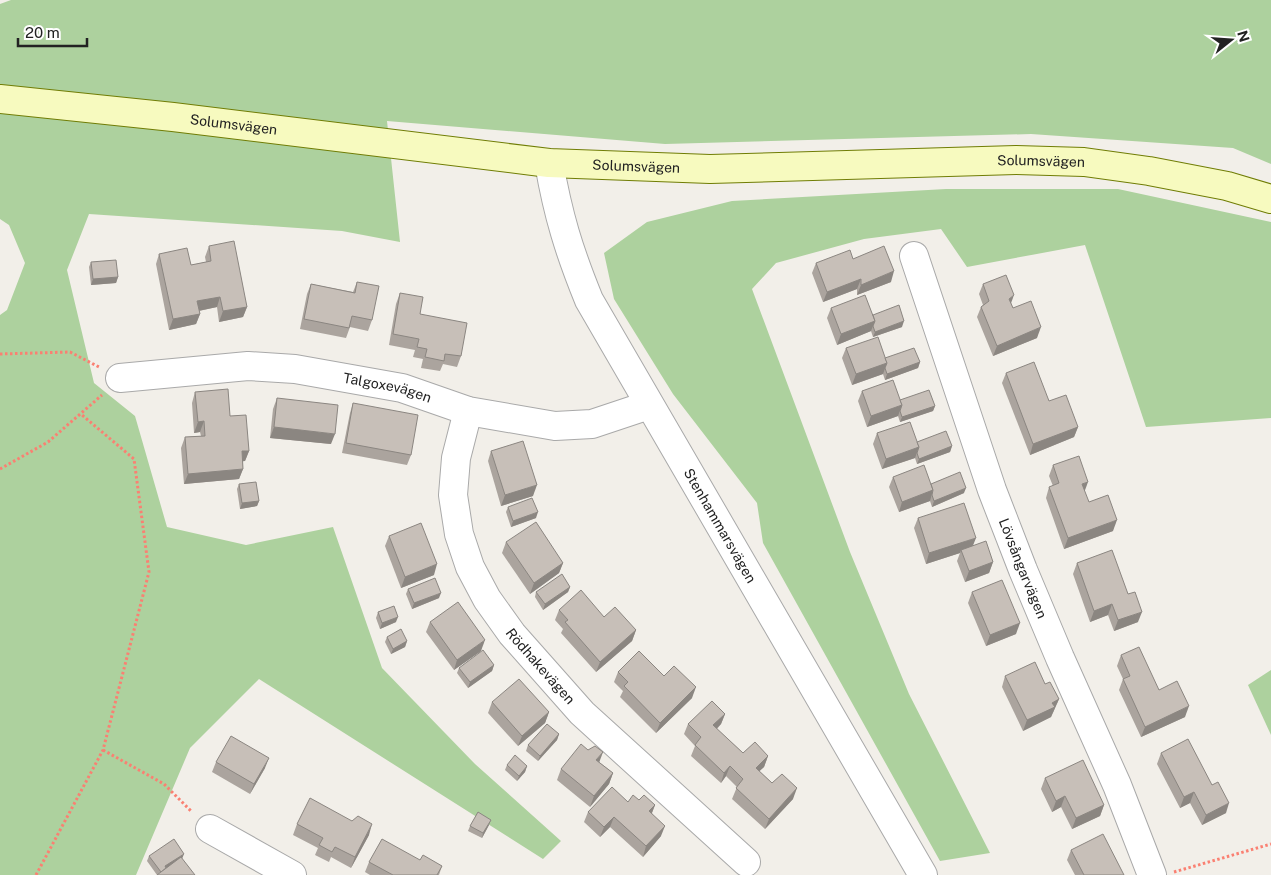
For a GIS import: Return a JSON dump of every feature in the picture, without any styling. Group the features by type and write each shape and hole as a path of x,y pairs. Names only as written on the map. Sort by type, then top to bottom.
{"main road":[{"name":"Solumsvägen","path":"0,99 173,117 549,163 710,169 1016,160 1084,162 1149,171 1227,186 1271,199"}],"street":[{"name":"Stenhammarsvägen","path":"549,163 557,210 568,250 589,300 923,875"},
{"name":"Lövsångarvägen","path":"914,256 992,490 1016,552 1060,658 1117,785 1161,874"},
{"name":"Talgoxevägen","path":"120,378 248,366 295,369 402,388 468,411 555,426 606,420 649,405"},
{"name":"Rödhakevägen","path":"468,411 456,458 453,495 462,542 470,567 487,599 512,634 582,713 746,862"},
{"path":"210,828 292,875"}],"path":[{"path":"0,354 70,352 120,378"},
{"path":"0,469 48,442 82,415 134,459 149,572 103,750 36,875"},
{"path":"103,750 164,784 210,828"},
{"path":"1161,874 1271,844"}],"green space":[{"path":"11,0 1271,0 1271,164 1233,148 1031,134 665,144 387,121 400,242 342,231 89,214 67,270 94,383 135,416 167,527 246,545 333,527 382,668 475,764 561,841 543,859 259,679 190,748 136,875 0,875 0,315 7,310 25,263 9,225 0,219 0,4"},
{"path":"946,189 1118,189 1271,222 1271,418 1146,427 1085,245 967,267 941,229 864,239 776,263 752,289 850,552 909,694 990,853 940,861 763,543 757,503 673,394 614,299 604,253 647,222 732,201"},
{"path":"1271,670 1271,735 1248,685"}],"building":[{"path":"234,241 247,307 223,311 220,297 197,301 200,314 173,319 159,254 187,248 191,265 211,261 209,246"},
{"path":"884,246 894,271 861,285 861,279 827,292 816,263 850,250 853,259"},
{"path":"116,260 118,277 93,279 91,262"},
{"path":"1006,275 1014,295 1009,299 1013,308 1031,301 1041,327 997,346 981,307 989,301 983,284"},
{"path":"357,282 379,286 372,320 352,316 349,328 304,319 311,284 355,293"},
{"path":"400,293 423,297 420,314 467,323 461,356 445,354 444,361 425,357 427,349 417,347 419,339 393,334"},
{"path":"865,295 875,321 841,334 831,308"},
{"path":"899,305 904,321 875,332 873,315"},
{"path":"878,337 887,363 856,374 846,348"},
{"path":"914,348 920,362 887,374 885,358"},
{"path":"1034,362 1049,401 1066,395 1078,427 1033,444 1006,373"},
{"path":"893,380 902,405 871,416 862,391"},
{"path":"228,389 230,416 246,415 249,451 242,451 243,469 188,474 185,437 205,436 204,421 198,422 195,392"},
{"path":"929,390 935,406 902,417 900,400"},
{"path":"277,398 338,405 335,434 274,427"},
{"path":"353,403 418,415 411,455 346,443"},
{"path":"910,422 919,447 886,459 877,433"},
{"path":"946,431 952,446 919,459 917,442"},
{"path":"523,441 537,485 505,495 491,451"},
{"path":"1079,456 1088,482 1082,484 1089,502 1108,495 1117,520 1068,538 1049,487 1059,483 1053,465"},
{"path":"924,465 933,490 902,502 893,477"},
{"path":"960,472 966,488 934,501 931,484"},
{"path":"256,482 259,501 242,503 239,484"},
{"path":"532,498 538,512 513,521 508,507"},
{"path":"964,503 976,538 929,553 918,518"},
{"path":"536,522 563,563 534,583 506,542"},
{"path":"421,523 437,564 405,577 389,536"},
{"path":"986,541 993,562 969,571 961,550"},
{"path":"1112,550 1128,594 1135,592 1142,612 1118,620 1112,604 1094,611 1077,563"},
{"path":"562,574 570,587 545,604 536,592"},
{"path":"435,578 441,593 414,603 408,589"},
{"path":"1002,580 1020,623 990,635 972,592"},
{"path":"581,590 604,617 615,607 636,630 600,662 565,622 568,620 559,610"},
{"path":"458,602 485,640 457,660 430,622"},
{"path":"394,606 398,617 382,623 378,612"},
{"path":"401,629 407,641 393,649 387,637"},
{"path":"1139,647 1159,690 1177,681 1189,706 1145,727 1123,679 1130,676 1121,655"},
{"path":"483,650 494,665 470,682 459,668"},
{"path":"639,651 664,676 674,666 696,687 660,723 624,686 628,682 618,672"},
{"path":"1035,662 1045,684 1050,682 1059,699 1052,703 1055,707 1027,720 1005,676"},
{"path":"519,679 549,712 522,736 492,702"},
{"path":"712,701 725,714 713,725 743,753 755,742 768,756 756,768 772,783 782,774 797,788 769,819 736,788 743,779 730,766 724,773 695,745 701,737 688,724"},
{"path":"547,724 559,734 540,756 528,745"},
{"path":"231,736 269,758 254,784 216,762"},
{"path":"1188,739 1212,785 1218,782 1229,803 1206,815 1194,792 1184,797 1161,753"},
{"path":"581,744 588,750 595,746 603,752 596,760 613,773 594,796 561,769"},
{"path":"515,755 527,766 519,776 507,765"},
{"path":"1083,760 1104,805 1076,818 1065,796 1056,801 1045,778"},
{"path":"612,787 628,802 633,795 639,800 644,795 655,805 649,811 665,826 646,846 614,817 604,827 588,812"},
{"path":"310,798 352,821 358,816 372,824 355,857 335,847 332,852 319,845 323,838 297,824"},
{"path":"478,812 491,820 483,833 470,826"},
{"path":"1103,834 1124,875 1084,875 1071,850"},
{"path":"174,839 184,854 165,866 166,868 161,872 149,856"},
{"path":"382,839 420,860 423,855 442,866 437,875 393,875 369,862"},
{"path":"181,857 195,875 157,875"}]}
